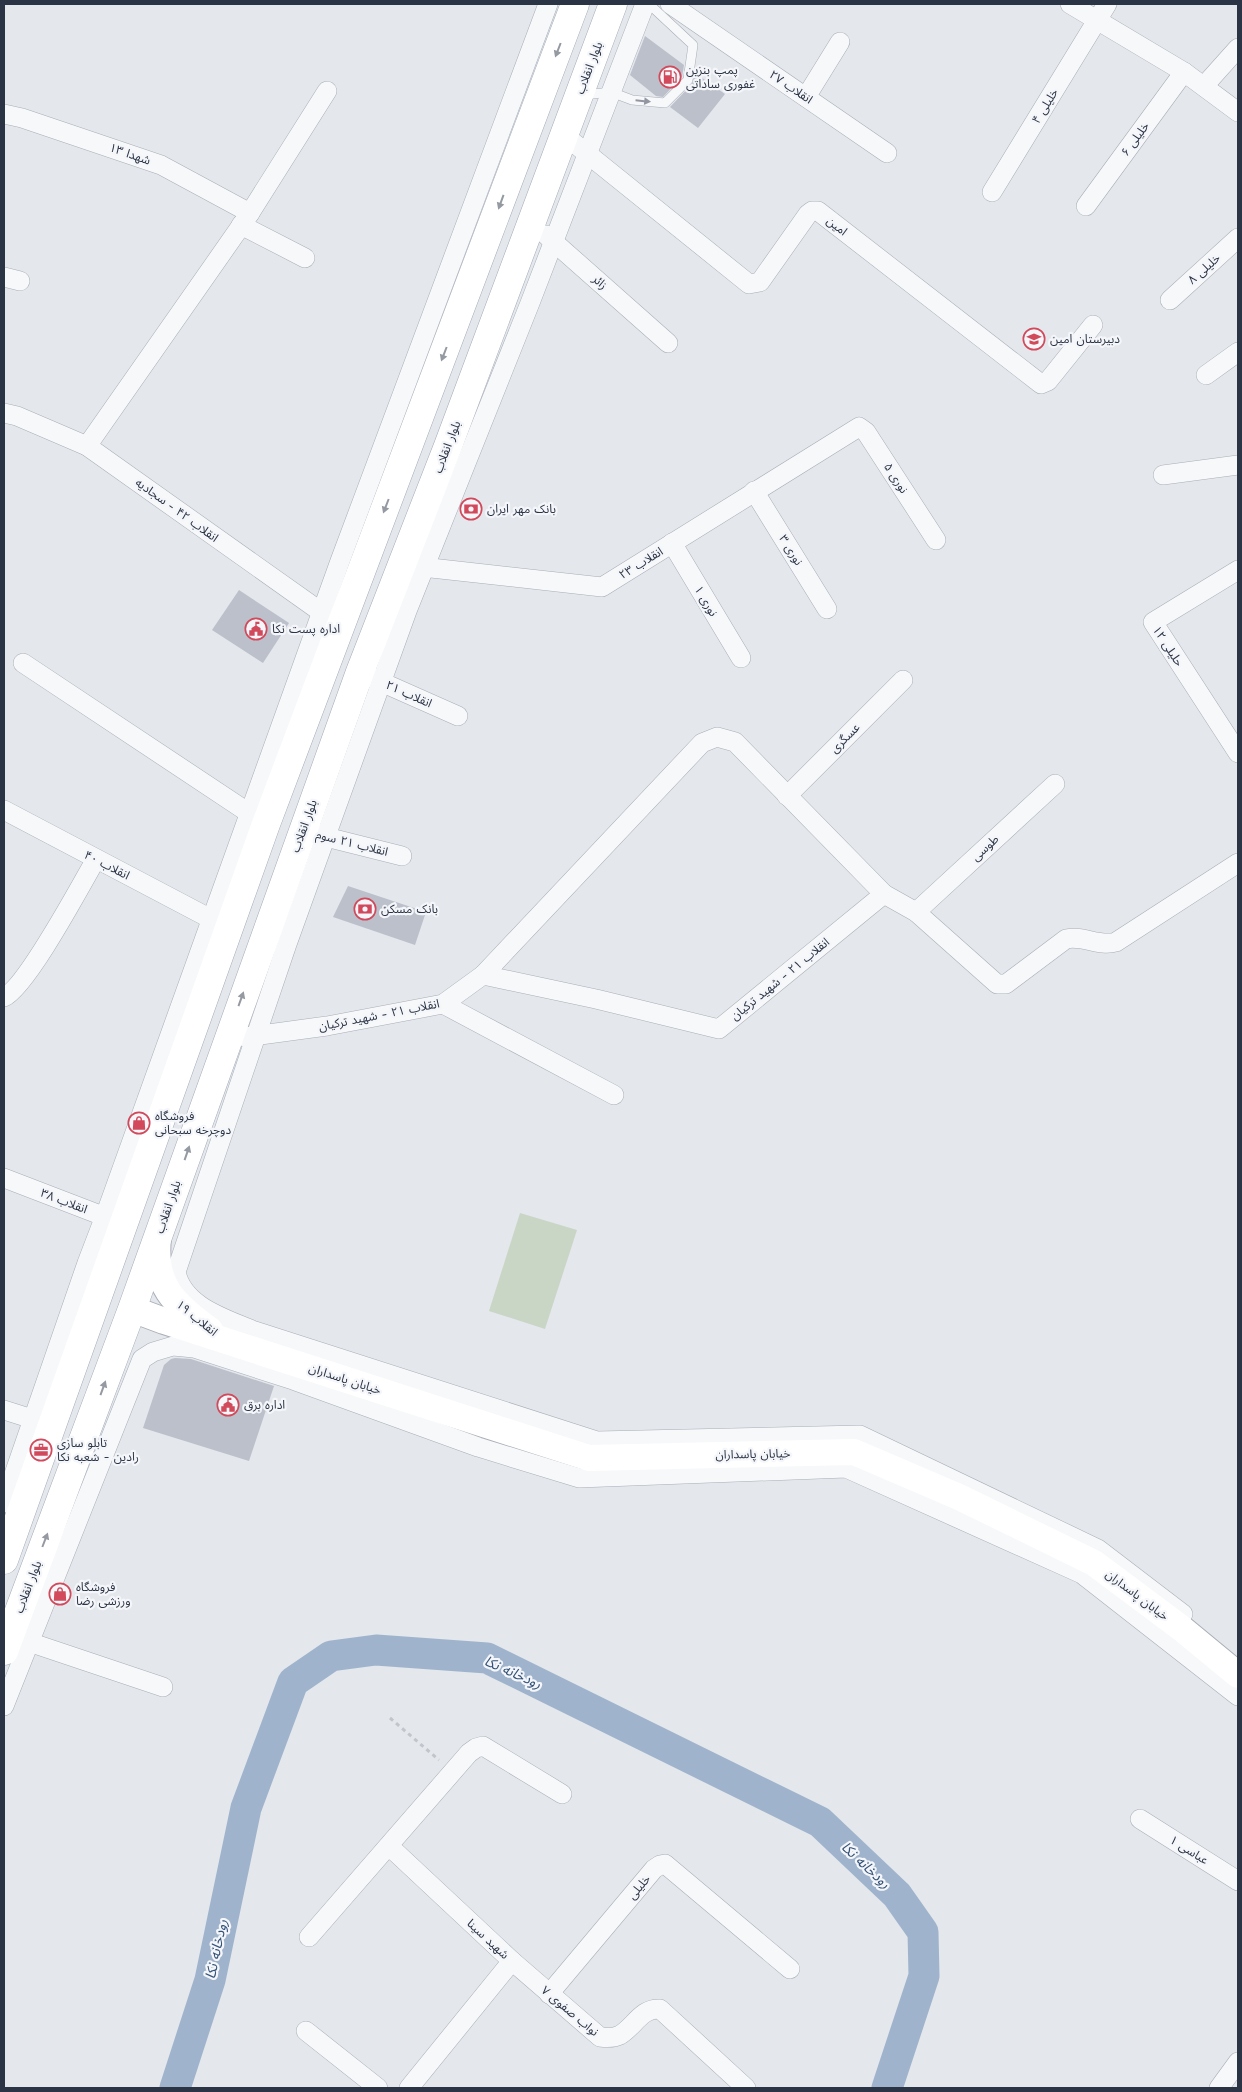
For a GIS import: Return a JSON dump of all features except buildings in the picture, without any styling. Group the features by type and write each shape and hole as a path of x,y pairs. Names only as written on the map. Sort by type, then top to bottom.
{"main road":[{"path":"6,1547 42,1422 97,1297 114,1220 330,619 457,318 575,4"},
{"name":"بلوار انقلاب","path":"14,1643 227,1040 314,834 370,677 413,566 492,328 613,4"},
{"path":"457,318 467,313 478,312 487,318 492,328"},
{"name":"انقلاب ۱۹","path":"158,1235 156,1256 158,1268 173,1298 178,1305 223,1339"},
{"path":"97,1297 132,1309"},
{"name":"انقلاب ۱۹","path":"132,1309 164,1322 223,1339"},
{"name":"خیابان پاسداران","path":"223,1339 589,1458 854,1452 959,1497 1094,1563 1181,1628 1238,1675"}],"street":[{"path":"330,619 548,4"},
{"path":"413,566 553,241 645,4"},
{"name":"انقلاب ۲۷","path":"670,4 887,153"},
{"path":"1070,4 1184,72 1238,112"},
{"name":"خلیلی ۴","path":"992,192 1107,4"},
{"path":"806,97 840,42"},
{"path":"1204,86 1238,48"},
{"name":"خلیلی ۶","path":"1086,206 1184,72"},
{"path":"87,446 245,219 327,91"},
{"name":"شهدا ۱۳","path":"4,114 22,118 161,165 305,258"},
{"name":"امین","path":"564,135 749,284 760,282 808,214 818,211 1041,384 1048,381 1093,325"},
{"name":"زائر","path":"532,222 668,343"},
{"name":"خلیلی ۸","path":"1170,300 1238,238"},
{"path":"1206,375 1238,352"},
{"name":"انقلاب ۴۲ - سجادیه","path":"4,413 17,416 87,446 330,619"},
{"name":"نوری ۵","path":"851,432 858,427 866,432 936,540"},
{"name":"انقلاب ۲۳","path":"413,566 602,587 851,432"},
{"path":"1163,475 1237,468"},
{"name":"نوری ۳","path":"754,491 827,609"},
{"name":"نوری ۱","path":"672,543 741,658"},
{"name":"حلیلی ۱۲","path":"1238,570 1152,622 1238,753"},
{"path":"4,1503 42,1422 87,1263 114,1220 211,919 257,819 23,663"},
{"name":"انقلاب ۲۱","path":"370,677 458,716"},
{"name":"عسگری","path":"787,796 904,680"},
{"path":"483,975 702,743 717,737 734,742 884,894 916,912 997,984 1006,984 1066,939 1072,938 1108,944 1116,942 1238,862"},
{"name":"طوسی","path":"916,912 1055,784"},
{"name":"انقلاب ۴۰","path":"4,810 211,919"},
{"path":"314,834 256,1036 176,1272 188,1296 211,1312 252,1330 597,1441 860,1435 1098,1549 1152,1589 1238,1659"},
{"name":"انقلاب ۲۱ سوم","path":"314,834 402,856"},
{"path":"4,998 18,986 61,920 96,859"},
{"name":"انقلاب ۲۱ - شهید ترکیان","path":"227,1040 327,1026 443,1004 483,975 596,999 719,1029 884,894"},
{"path":"443,1004 614,1095"},
{"name":"انقلاب ۳۸","path":"4,1178 114,1220"},
{"path":"4,1706 14,1643 142,1359 154,1352 173,1346 194,1348 293,1380 478,1446 579,1478 846,1468 1082,1574 1238,1696"},
{"path":"4,1410 42,1422"},
{"path":"14,1643 163,1688"},
{"path":"309,1937 469,1753 476,1748 483,1746 562,1794"},
{"name":"عباسی ۱","path":"1140,1819 1238,1881"},
{"name":"شهید سینا","path":"389,1846 512,1961 409,2088"},
{"name":"خلیلی","path":"549,1994 654,1868 665,1864 790,1969"},
{"name":"نواب صفوی ۷","path":"512,1961 600,2038 613,2038 621,2034 646,2011 660,2008 746,2088"},
{"path":"306,2031 378,2088"},
{"path":"1219,2088 1238,2062"}],"lane":[{"path":"579,95 611,92 632,100 665,103 688,80 693,45 649,4"}],"path":[{"path":"390,1718 453,1772"}],"green space":[{"path":"520,1213 577,1230 545,1329 489,1311"}],"waterway":[{"name":"رودخانه نکا","path":"175,2088 210,1980 246,1808 293,1682 331,1656 376,1650 487,1658 820,1822 897,1895 923,1932 924,1976 887,2088"}],"place":[{"name":"پمپ بنزین غفوری ساداتی","path":"670,77"},
{"name":"دبیرستان امین","path":"1034,339"},
{"name":"بانک مهر ایران","path":"471,509"},
{"name":"اداره پست نکا","path":"256,629"},
{"name":"بانک مسکن","path":"365,909"},
{"name":"فروشگاه دوچرخه سبحانی","path":"139,1123"},
{"name":"اداره برق","path":"228,1405"},
{"name":"تابلو سازی رادین - شعبه نکا","path":"41,1450"},
{"name":"فروشگاه ورزشی رضا","path":"60,1594"}]}
